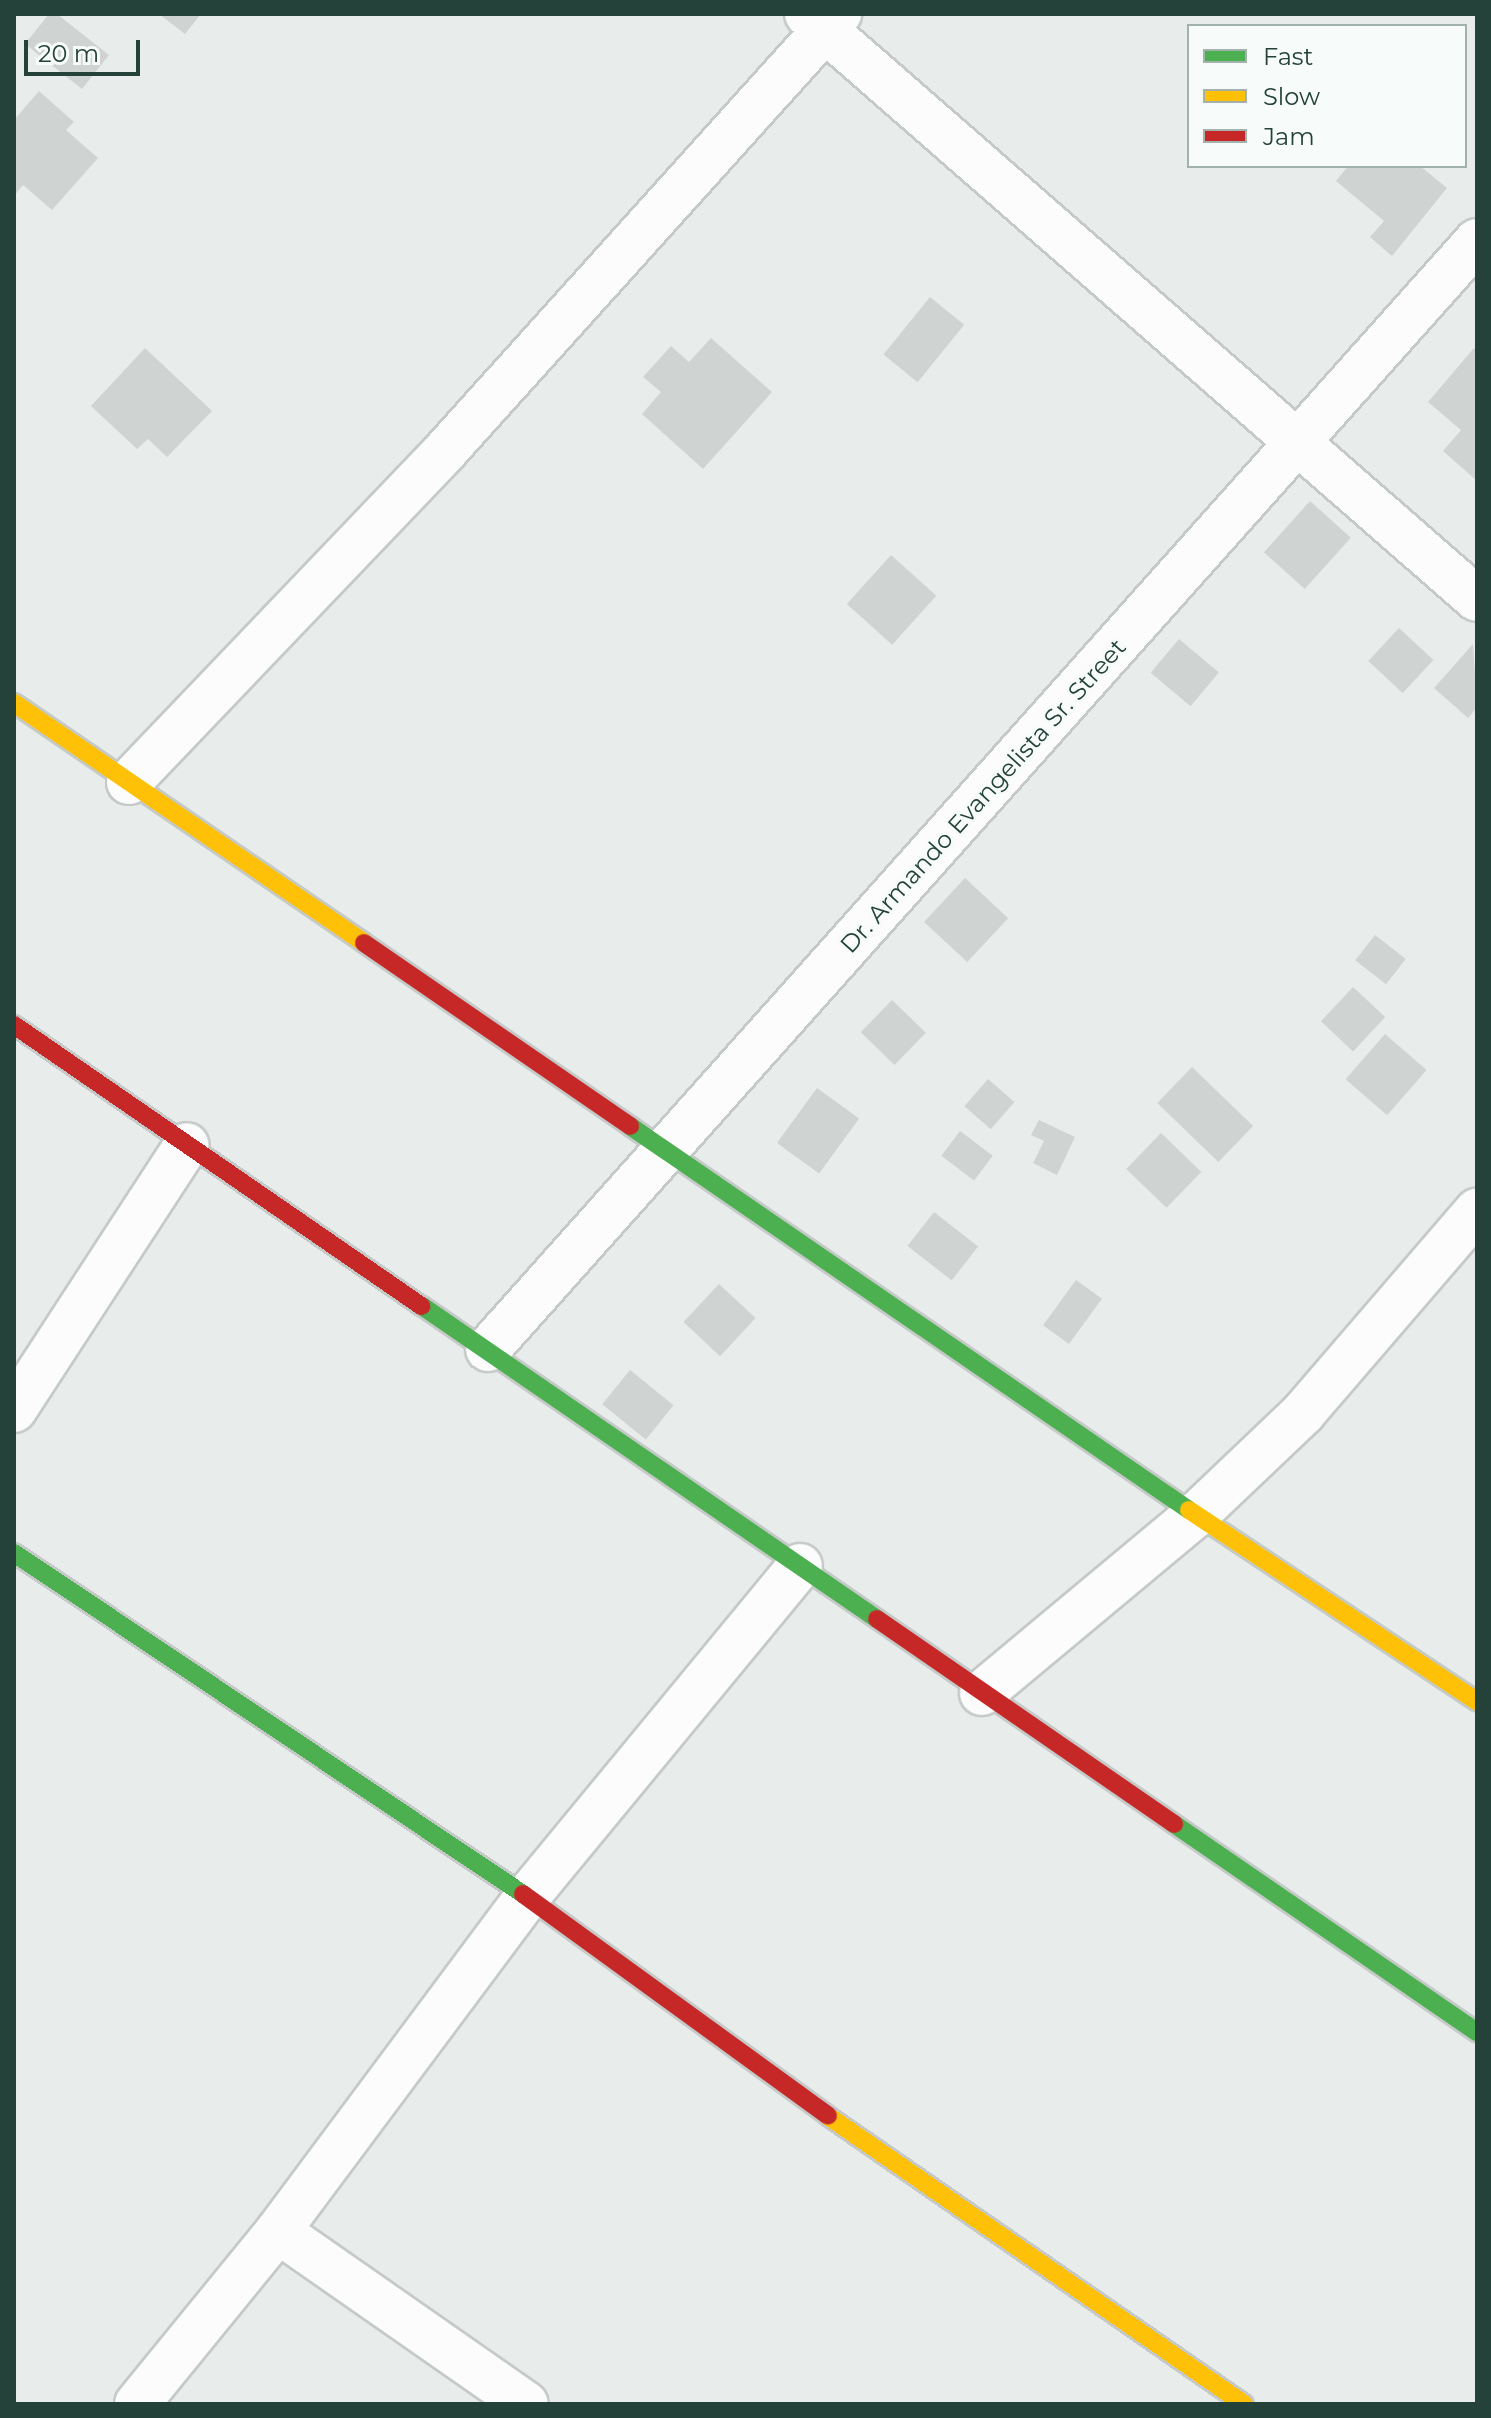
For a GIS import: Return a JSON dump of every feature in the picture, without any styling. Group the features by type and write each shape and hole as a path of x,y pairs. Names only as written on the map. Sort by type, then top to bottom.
{"street":[{"path":"129,782 447,449 824,19 1477,599"},
{"name":"Dr. Armando Evangelista Sr. Street","path":"488,1349 1301,442 1477,241"},
{"path":"14,703 1196,1515 1477,1701"},
{"path":"14,1025 1477,2032"},
{"path":"14,1410 187,1145"},
{"path":"982,1693 1196,1515 1303,1413 1477,1211"},
{"path":"14,1553 527,1897 846,2129 1244,2404"},
{"path":"137,2404 278,2231 527,1897 800,1566"},
{"path":"278,2231 526,2404"}],"building":[{"path":"49,14 57,14 109,55 82,89 25,44"},
{"path":"159,14 201,14 185,34"},
{"path":"39,91 74,122 66,130 98,158 52,210 23,185 14,196 14,120"},
{"path":"1346,168 1422,168 1447,188 1392,256 1370,237 1384,221 1336,181"},
{"path":"930,297 964,325 918,382 883,355"},
{"path":"711,338 772,392 703,469 642,414 661,392 643,377 671,346 689,362"},
{"path":"145,348 212,411 167,457 148,439 137,449 91,406"},
{"path":"1474,348 1477,351 1477,481 1443,451 1461,430 1428,402"},
{"path":"1310,501 1351,538 1305,589 1264,552"},
{"path":"891,555 936,596 892,645 847,604"},
{"path":"1399,628 1433,660 1403,693 1368,661"},
{"path":"1179,639 1219,672 1191,706 1151,673"},
{"path":"1473,644 1477,707 1468,718 1434,688"},
{"path":"965,878 1008,918 967,962 924,922"},
{"path":"1375,935 1406,959 1386,984 1355,960"},
{"path":"1353,987 1385,1017 1353,1051 1321,1021"},
{"path":"892,1000 926,1033 895,1065 861,1032"},
{"path":"1385,1034 1427,1070 1387,1115 1346,1079"},
{"path":"1192,1067 1253,1126 1218,1162 1157,1103"},
{"path":"988,1079 1014,1102 991,1129 964,1106"},
{"path":"817,1088 859,1119 819,1174 777,1143"},
{"path":"1039,1120 1075,1137 1057,1175 1033,1163 1044,1141 1031,1135"},
{"path":"960,1131 993,1156 974,1180 941,1156"},
{"path":"1161,1133 1201,1172 1167,1208 1126,1169"},
{"path":"934,1212 978,1246 952,1280 908,1246"},
{"path":"1076,1280 1102,1299 1069,1344 1043,1325"},
{"path":"719,1284 756,1318 720,1356 684,1322"},
{"path":"630,1370 674,1405 646,1439 602,1404"}],"traffic: fast":[{"path":"630,1126 1189,1510"},
{"path":"422,1306 877,1619"},
{"path":"14,1553 523,1894"},
{"path":"1174,1824 1477,2032"}],"traffic: slow":[{"path":"14,703 364,943"},
{"path":"1189,1510 1477,1701"},
{"path":"828,2116 1244,2404"}],"traffic: jam":[{"path":"364,943 630,1126"},
{"path":"14,1025 422,1306"},
{"path":"877,1619 1174,1824"},
{"path":"523,1894 828,2116"}]}
